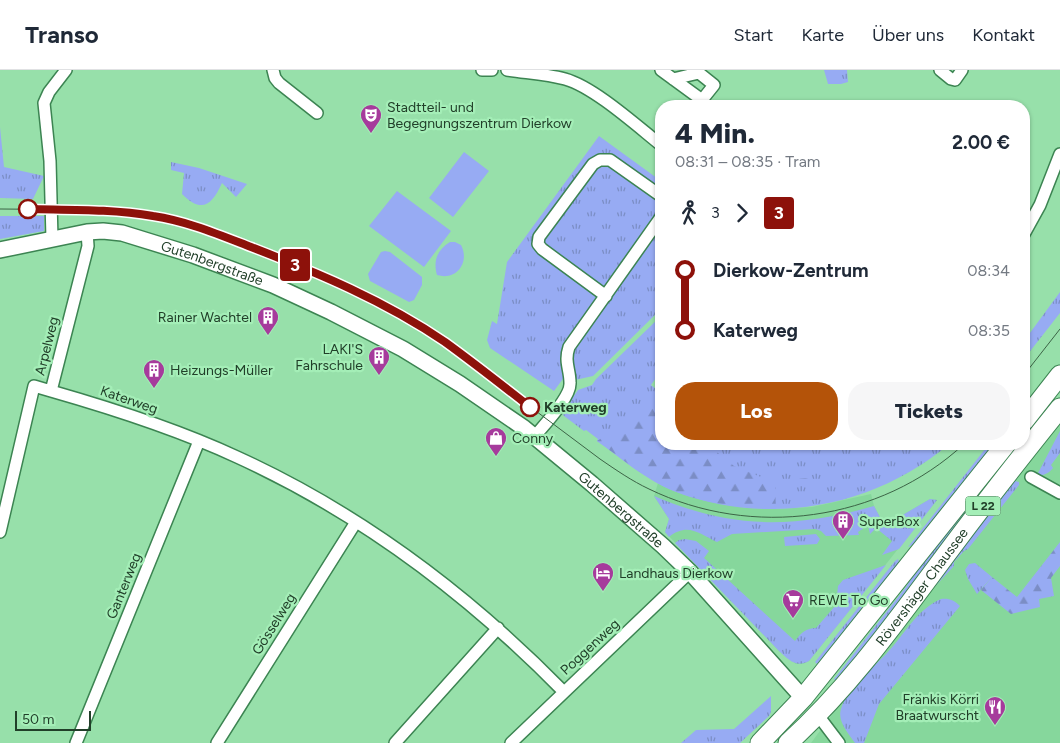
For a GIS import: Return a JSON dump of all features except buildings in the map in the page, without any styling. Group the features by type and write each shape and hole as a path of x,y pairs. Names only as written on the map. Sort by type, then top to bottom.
{"main road":[{"path":"1030,413 1060,375"},
{"name":"Rövershäger Chaussee","path":"1030,446 1060,408"},
{"name":"Rövershäger Chaussee","path":"760,743 803,698 1001,450"},
{"name":"Rövershäger Chaussee","path":"788,743 817,714 881,642 1027,450"},
{"path":"803,698 817,714"}],"street":[{"path":"52,239 50,161 44,103 49,92 66,70"},
{"path":"274,70 279,83 317,113"},
{"path":"482,70 492,70"},
{"path":"507,70 566,79 605,102 655,140"},
{"path":"661,70 673,78"},
{"path":"940,70 950,79 956,80 962,70"},
{"path":"1030,223 1040,205 1060,154"},
{"path":"606,296 542,249 538,244 539,237 593,164 600,160 610,160 655,192"},
{"path":"535,436 556,410 569,388 566,356 569,347 655,227"},
{"name":"Gutenbergstraße","path":"0,250 87,232 122,233 193,256 272,285 331,312 404,350 444,374 535,436 642,527 690,572 803,698"},
{"name":"Arpelweg","path":"0,532 34,386 51,391 88,246 87,232"},
{"name":"Katerweg","path":"51,391 144,420 200,441 277,476 356,522 426,569 498,628 564,692"},
{"name":"Ganterweg","path":"76,743 200,441"},
{"path":"1031,478 1060,493"},
{"name":"Gösselweg","path":"217,743 356,522"},
{"name":"Poggenweg","path":"511,743 690,572"},
{"path":"395,743 498,628"},
{"path":"817,714 839,743"}],"shaded area":[{"path":"1060,422 1060,743 811,743 845,697"},
{"path":"658,483 674,491 718,503 747,508 812,507 871,494 874,506 882,521 889,523 930,499 937,500 809,661 803,664 796,664 779,651 665,532 669,519 654,496"}],"green space":[{"path":"824,70 847,70 848,82 828,84"},
{"path":"0,127 4,167 44,176 33,199 0,198"},
{"path":"599,136 655,177 655,315 593,376 575,380 565,376 554,391 490,348 487,340 492,321 497,324 507,262"},
{"path":"464,152 489,171 453,217 429,198"},
{"path":"171,162 199,168 247,184 236,197 222,183 210,201 201,205 195,204 182,194 184,173 171,170"},
{"path":"397,191 451,231 424,267 369,226"},
{"path":"0,216 44,216 44,231 0,239"},
{"path":"450,242 461,245 464,258 463,264 456,273 444,276 437,275 437,256"},
{"path":"381,252 390,252 422,277 422,285 414,300 409,302 370,281 368,274"},
{"path":"1060,292 1060,313 1030,351 1030,333"},
{"path":"655,322 655,379 651,385 655,388 655,450 941,450 919,466 887,483 854,496 818,505 782,509 746,508 709,502 674,491 654,481 634,469 597,441 598,439 564,416 562,413 578,390 592,385"},
{"path":"655,405 655,450 714,450 734,466 771,481 809,478 775,487 776,509 715,503 685,495 657,483 597,441"},
{"path":"1060,431 1060,453 1051,465 1053,468 1046,474 1037,475"},
{"path":"984,450 994,450 921,541 908,547"},
{"path":"1008,450 1018,450 838,683 834,679 906,587 928,552"},
{"path":"1015,481 1019,482 1019,485 968,549 954,562 954,566 927,595"},
{"path":"654,496 710,515 736,520 763,522 817,519 874,506 882,521 889,523 930,499 937,500 899,549 882,555 892,541 876,528 870,534 868,525 858,532 859,535 826,536 821,531 815,529 732,534 717,542 699,533 682,530 669,537 665,532 669,519"},
{"path":"816,534 820,539 817,544 785,546 784,537"},
{"path":"685,539 696,541 709,551 704,558 795,641 804,632 816,628 836,605 838,586 843,580 886,565 809,661 800,664 789,660 779,651 675,543"},
{"path":"1060,542 1060,566 1051,578 1054,596 1039,599 1040,607 1011,614 981,590 992,577 1017,597"},
{"path":"898,559 899,562 817,664 815,662"},
{"path":"975,563 992,577 977,594 965,570 969,564"},
{"path":"941,599 951,600 960,606 879,704 864,743 855,743 844,727 840,713 849,693 861,678 887,653 918,616 932,603"},
{"path":"771,696 771,712 769,716 740,743 681,743 696,730 734,729"}],"tram line":[{"path":"0,209 109,210 155,216 195,227 324,276 395,312 445,343 624,475 649,489 689,505 730,514 772,517 814,514 855,506 894,491 931,470 956,450"},
{"name":"3","path":"28,209 109,210 156,216 195,227 284,260 324,276 363,295 420,327 445,343 530,407"},
{"path":"1030,367 1060,329"}],"place":[{"name":"Stadtteil- und Begegnungszentrum Dierkow","path":"371,134"},
{"name":"Rainer Wachtel","path":"268,336"},
{"name":"LAKI'S Fahrschule","path":"379,376"},
{"name":"Heizungs-Müller","path":"154,389"},
{"name":"Katerweg","path":"530,407"},
{"name":"Conny","path":"496,457"},
{"name":"SuperBox","path":"843,540"},
{"name":"Landhaus Dierkow","path":"603,592"},
{"name":"REWE To Go","path":"793,619"},
{"name":"Fränkis Körri Braatwurscht","path":"995,726"}]}
